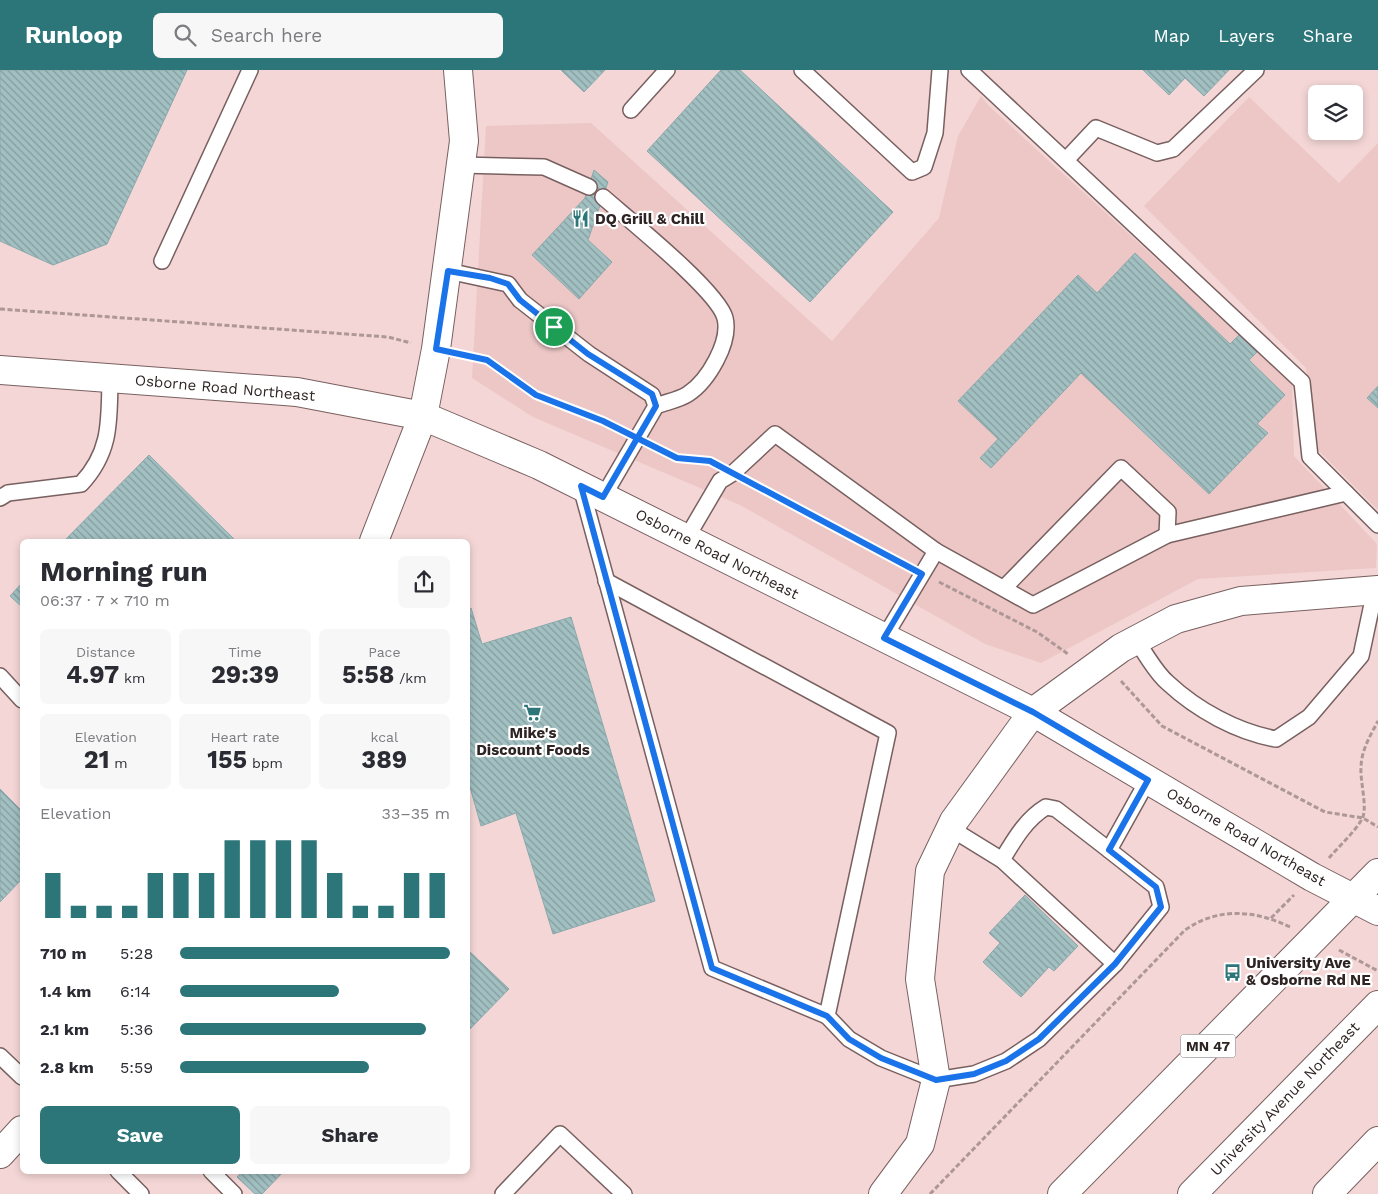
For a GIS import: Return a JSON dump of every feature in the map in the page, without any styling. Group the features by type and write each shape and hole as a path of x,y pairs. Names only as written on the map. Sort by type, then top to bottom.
{"street":[{"path":"375,539 423,416 436,349 464,141 458,70"},
{"name":"Osborne Road Northeast","path":"0,370 296,392 423,416 538,465 1033,712 1312,877 1378,911"},
{"path":"883,1194 920,1144 936,1080 920,979 930,871 950,828 1033,712 1121,648 1176,619 1242,601 1376,590"},
{"name":"MN 47","path":"1062,1194 1378,873"},
{"name":"University Avenue Northeast","path":"1192,1194 1378,1005"},
{"path":"0,1154 20,1132"},
{"path":"1327,1194 1378,1141"}],"lane":[{"path":"162,261 250,70"},
{"path":"631,110 666,70"},
{"path":"802,70 912,172 924,166 935,133 940,70"},
{"path":"969,70 1302,382 1310,457 1378,524"},
{"path":"1066,160 1096,128 1157,154 1174,150 1256,70"},
{"path":"461,165 544,166 589,187"},
{"path":"603,197 708,291 725,318 723,345 711,369 688,394 656,406 637,439 592,492 606,580 712,968 827,1016 849,1039 881,1058 936,1080 974,1074 1006,1061 1039,1039 1115,964 1161,907 1156,887 1056,809 1046,807 1036,813 1002,860"},
{"path":"448,271 490,278 508,284 520,300 588,354 652,394 656,406"},
{"path":"0,498 8,493 81,484 91,474 109,434 110,377"},
{"path":"686,539 720,481 733,473 775,434 936,550 1033,604 1167,535 1346,493"},
{"path":"1004,588 1121,468 1168,512 1167,535"},
{"path":"884,638 936,550"},
{"path":"606,580 888,733 827,1016"},
{"path":"1136,640 1167,683 1205,710 1252,735 1276,739 1308,717 1361,656 1376,590"},
{"path":"0,676 20,698"},
{"path":"1109,850 1148,780"},
{"path":"950,828 1002,860 1115,964"},
{"path":"0,1056 20,1074"},
{"path":"503,1194 560,1134 624,1194"},
{"path":"121,1174 141,1194"},
{"path":"214,1174 234,1194"}],"path":[{"path":"0,309 388,338 487,360 536,395 603,421 677,458 710,461 922,574 1037,632 1063,651"},
{"path":"1124,682 1162,726 1325,812 1363,818 1378,827"},
{"path":"1363,818 1361,766 1366,744 1378,721"},
{"path":"930,1194 1185,930 1197,921 1215,914 1247,914 1271,918"}],"shaded area":[{"path":"981,96 989,106 1292,383 1294,456 1377,544 1376,568 1198,579 1041,663 985,644 740,505 533,417 472,378 486,126 591,123 832,341 939,218 958,136"},
{"path":"1249,97 1339,183 1378,143 1378,510 1316,448 1306,368 1144,206"}],"building":[{"path":"0,70 187,70 107,244 53,265 0,241"},
{"path":"561,70 605,70 584,92"},
{"path":"721,70 740,70 893,212 810,302 647,151"},
{"path":"1143,70 1229,70 1204,96 1185,78 1169,95"},
{"name":"DQ Grill & Chill","path":"594,170 608,182 588,240 612,262 579,299 532,255 585,198"},
{"path":"1135,253 1230,344 1239,335 1257,352 1249,360 1285,395 1257,424 1268,433 1209,494 1081,373 991,468 980,458 998,439 958,401 1078,275 1097,293"},
{"path":"1378,386 1378,408 1367,398"},
{"path":"149,455 234,539 66,539"},
{"path":"20,585 20,605 10,596"},
{"name":"Mike's Discount Foods","path":"470,609 482,644 571,617 655,901 553,934 516,813 481,826 470,787"},
{"path":"0,789 20,809 20,881 0,902"},
{"path":"1025,895 1078,946 1054,971 1049,967 1021,997 983,962 1000,943 989,933"},
{"path":"470,952 509,989 470,1029"},
{"path":"240,1174 281,1174 262,1194 255,1194 237,1177"}],"place":[{"name":"DQ Grill & Chill","path":"581,219"},
{"name":"Mike's Discount Foods","path":"533,712"},
{"name":"University Ave & Osborne Rd NE","path":"1232,972"}],"route":[{"path":"554,327 520,300 508,284 490,278 448,271 436,349 487,360 536,395 603,421 637,439 677,458 710,461 922,574 884,638 1033,712 1148,780 1109,850 1156,887 1161,907 1115,964 1039,1039 1006,1061 974,1074 936,1080 881,1058 849,1039 827,1016 712,968 581,486 603,497 637,439 656,406 652,394 588,354 554,327"}]}
